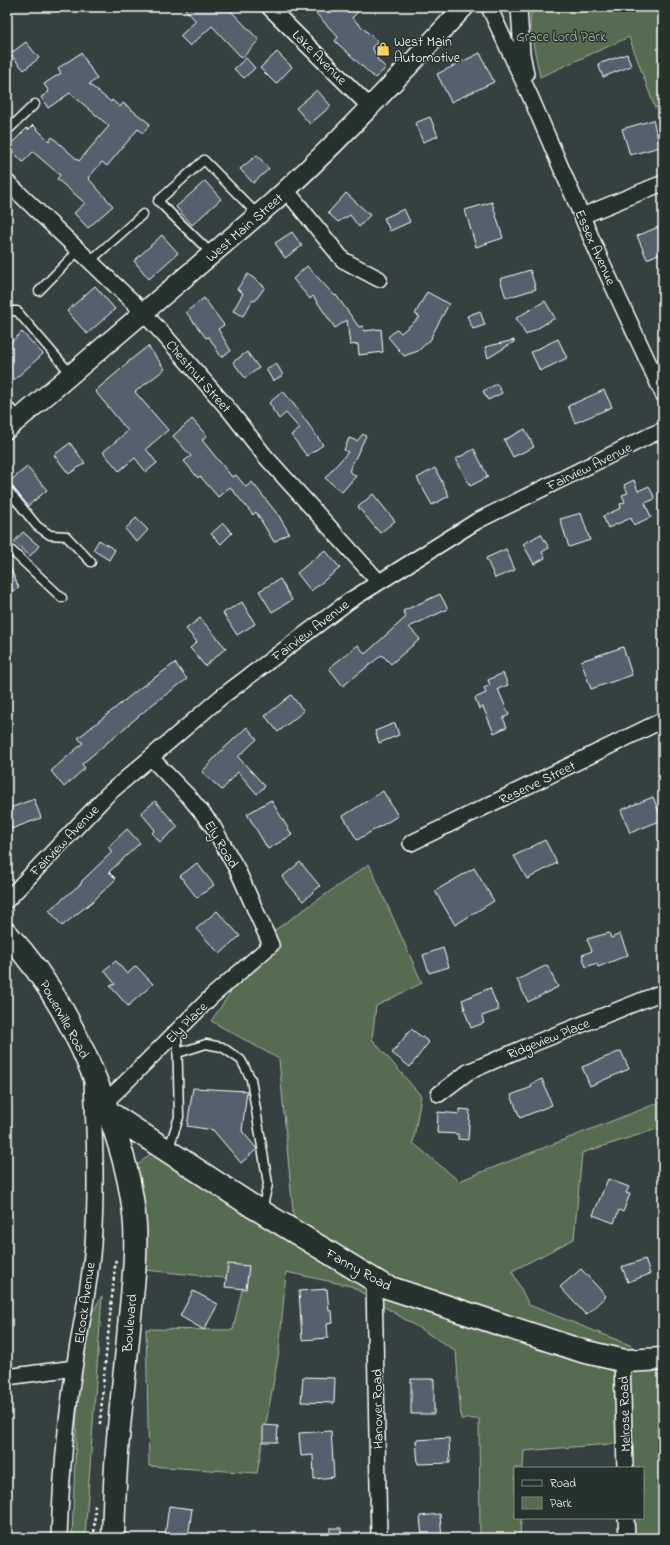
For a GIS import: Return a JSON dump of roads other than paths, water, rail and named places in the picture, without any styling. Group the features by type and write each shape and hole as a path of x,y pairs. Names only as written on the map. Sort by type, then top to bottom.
{"main road":[{"name":"Powerville Road","path":"7,934 25,953 46,982 65,1013 91,1066 106,1107"},
{"name":"Fanny Road","path":"106,1107 168,1151 384,1286 582,1351 622,1360 663,1359"},
{"name":"Boulevard","path":"106,1107 123,1155 131,1190 135,1226 134,1270 117,1453 113,1538"}],"street":[{"name":"Lake Avenue","path":"269,7 371,108"},
{"name":"West Main Street","path":"13,424 286,190 371,108 464,7"},
{"name":"Essex Avenue","path":"489,7 663,394"},
{"name":"Essex Avenue","path":"519,7 522,54 531,98"},
{"name":"Chestnut Street","path":"7,182 143,313 230,411 265,456 379,582"},
{"path":"582,216 663,183"},
{"path":"286,190 344,260 379,279"},
{"name":"Fairview Avenue","path":"7,900 108,794 220,698 349,601 477,521 663,430"},
{"name":"Reserve Street","path":"412,843 663,720"},
{"name":"Ely Road","path":"151,758 190,798 212,825 237,869 271,945"},
{"name":"Ely Place","path":"106,1107 123,1085 211,997 271,945"},
{"name":"Ridgeview Place","path":"438,1094 468,1072 535,1043 663,992"},
{"name":"Elcock Avenue","path":"59,1538 60,1491 68,1407 93,1245 96,1185 91,1066"},
{"name":"Hanover Road","path":"374,1281 379,1538"},
{"name":"Melrose Road","path":"622,1360 625,1467"},
{"path":"7,1377 74,1368"},
{"path":"626,1519 627,1538"}],"lane":[{"path":"7,131 35,104"},
{"path":"212,254 158,201 204,160 258,215"},
{"path":"90,261 142,214"},
{"path":"39,291 79,250"},
{"path":"7,311 17,311 71,374"},
{"path":"7,405 13,424"},
{"path":"7,488 37,526 50,535 66,536 91,562"},
{"path":"7,551 11,550 62,598"},
{"path":"168,1151 179,1117 177,1031"},
{"path":"178,1053 206,1044 222,1047 241,1060 251,1079 268,1184 262,1211"}],"place":[{"name":"West Main Automotive","path":"383,49"}],"park label":[{"name":"Grace Lord Park","path":"561,36"}]}
